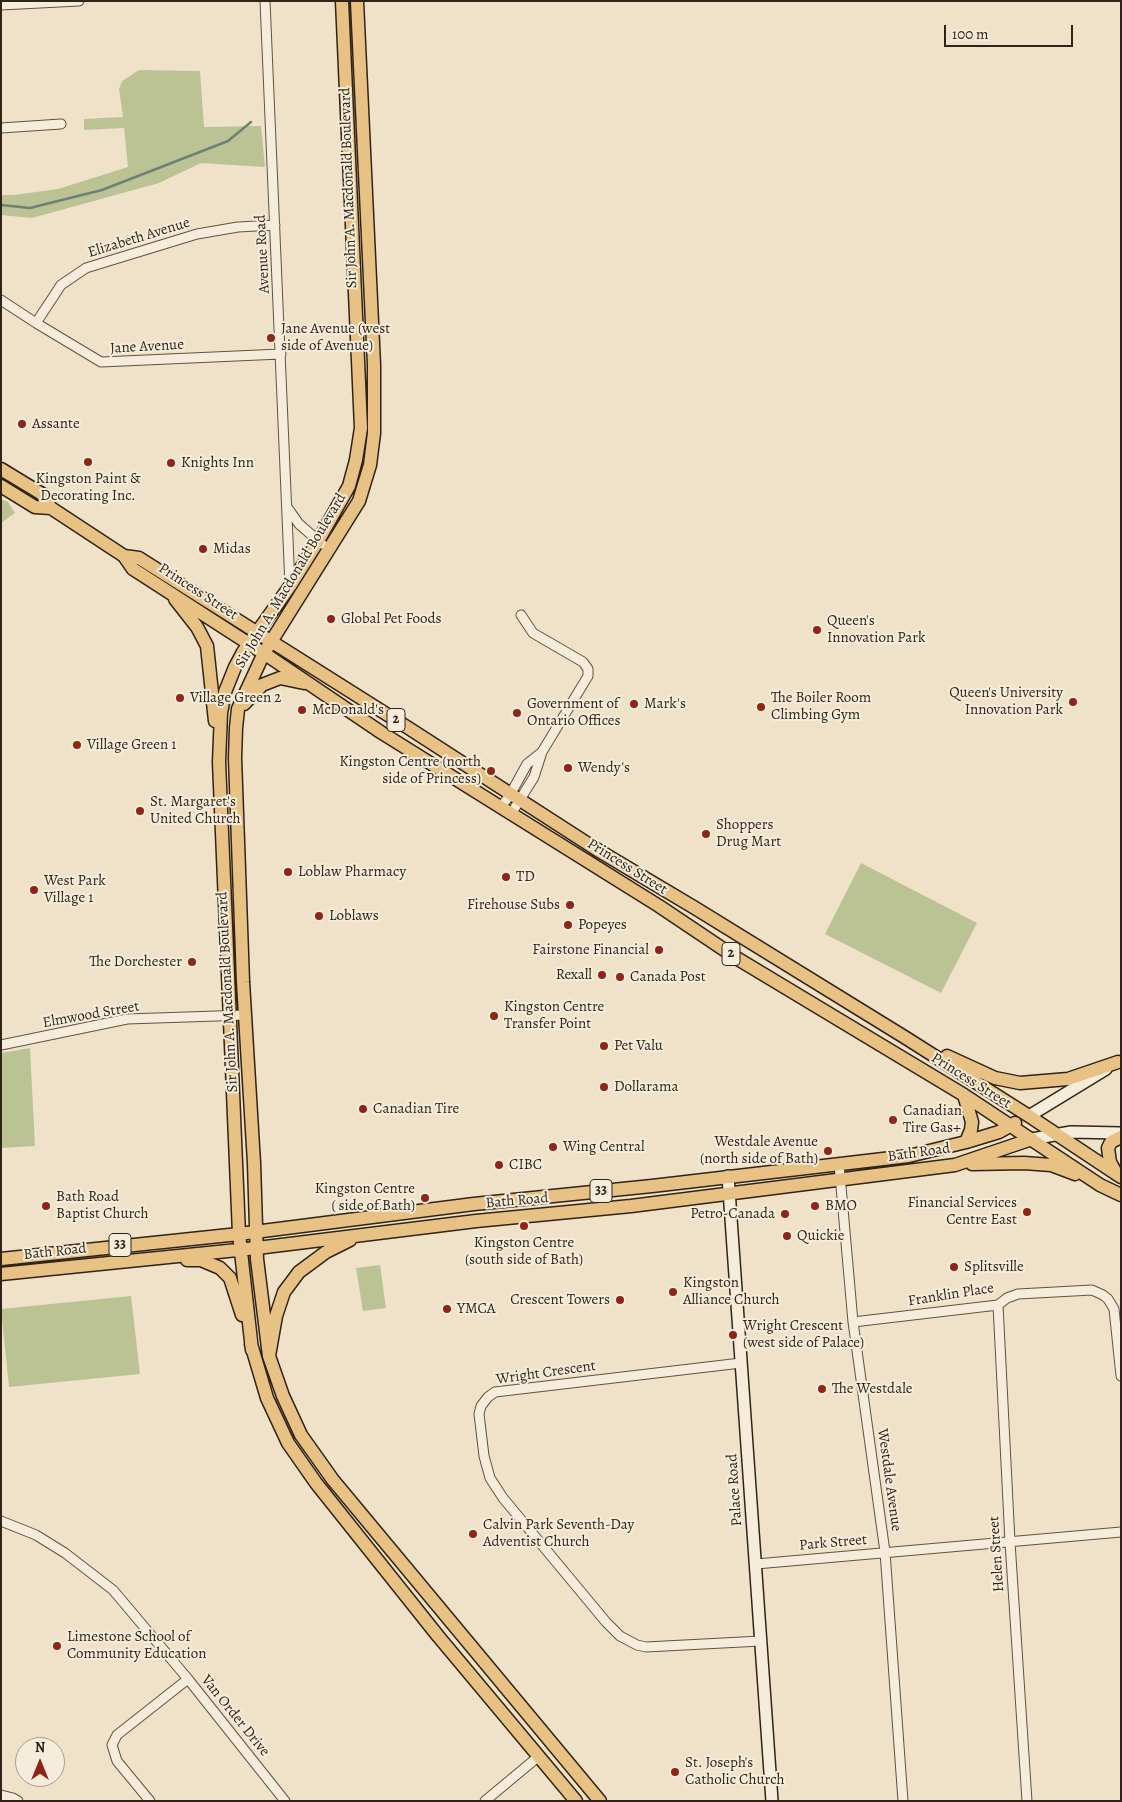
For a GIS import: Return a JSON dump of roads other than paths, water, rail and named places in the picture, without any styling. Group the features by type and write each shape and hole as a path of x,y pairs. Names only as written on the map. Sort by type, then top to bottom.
{"main road":[{"name":"Sir John A. Macdonald Boulevard","path":"252,1350 239,1234 219,762 221,713 225,692 235,667 252,638 290,586 318,541 349,486 356,460 361,428 342,1"},
{"name":"Sir John A. Macdonald Boulevard","path":"357,1 374,365 374,433 370,465 359,501 264,653 238,709 235,758 257,1259 269,1356 283,1396 301,1435 333,1480 600,1801"},
{"name":"Princess Street","path":"1,469 42,494 51,508 124,556 133,569 252,638 271,641 596,849 906,1038 1057,1134 1119,1176"},
{"name":"Princess Street","path":"1,486 35,507 51,508"},
{"name":"Princess Street","path":"124,556 139,558 252,638 264,653 382,734 659,906 738,959 964,1095 1100,1185 1121,1195"},
{"path":"168,591 197,628 207,646 219,762"},
{"path":"238,709 262,685 280,678 312,685"},
{"path":"906,1038 995,1078 1014,1083 1068,1079 1119,1062"},
{"path":"964,1095 972,1122 966,1142"},
{"name":"Bath Road","path":"1,1259 257,1232 474,1204 909,1156 999,1132 1029,1116"},
{"path":"1119,1176 1110,1162 1108,1148 1111,1142 1121,1137"},
{"name":"Bath Road","path":"1,1274 257,1248 476,1221 631,1206 955,1165 1032,1139"},
{"path":"955,1165 1007,1162 1051,1165 1100,1185"},
{"path":"269,1356 276,1316 284,1292 299,1272 326,1252 359,1236"},
{"path":"149,1258 201,1260 220,1268 230,1278 236,1292 266,1398 288,1443 316,1483 438,1636 576,1801"},
{"path":"536,1722 540,1741 538,1756"},
{"path":"538,1756 555,1756 575,1770"}],"street":[{"path":"1,5 79,1"},
{"name":"Avenue Road","path":"265,1 290,586"},
{"path":"1,128 61,124"},
{"name":"Elizabeth Avenue","path":"36,324 61,285 86,268 197,234 238,227 275,225"},
{"name":"Jane Avenue","path":"1,300 36,324 101,362 281,354"},
{"path":"287,506 299,524 329,550"},
{"path":"505,811 534,777 542,752 588,676 588,669 583,662 533,633 521,614"},
{"name":"Elmwood Street","path":"1,1044 127,1019 246,1015"},
{"path":"1029,1116 1119,1062"},
{"path":"1057,1134 1072,1132 1121,1133"},
{"name":"33","path":"1032,1139 1057,1134"},
{"name":"Westdale Avenue","path":"840,1164 853,1322 885,1552 903,1801"},
{"name":"Palace Road","path":"728,1176 772,1801"},
{"name":"Franklin Place","path":"853,1322 998,1305 1007,1298 1018,1294 1086,1290 1098,1292 1108,1299 1116,1316 1121,1376"},
{"name":"Helen Street","path":"998,1305 1010,1542 1027,1801"},
{"name":"Wright Crescent","path":"741,1363 495,1392 481,1406 479,1414 484,1456 493,1483 503,1498 559,1566 620,1636 637,1645 646,1647 761,1641"},
{"name":"Van Order Drive","path":"1,1521 36,1535 65,1553 113,1590 188,1679 286,1801"},
{"name":"Park Street","path":"756,1564 1121,1532"},
{"path":"150,1801 118,1761 112,1744 117,1735 188,1679"},
{"path":"485,1801 538,1756"},
{"path":"1,1795 18,1801"}],"waterway":[{"path":"1,205 30,208 102,190 228,141 251,122"}],"place":[{"name":"Jane Avenue (west side of Avenue)","path":"271,338"},
{"name":"Assante","path":"22,424"},
{"name":"Kingston Paint & Decorating Inc.","path":"88,462"},
{"name":"Knights Inn","path":"171,463"},
{"name":"Midas","path":"203,549"},
{"name":"Global Pet Foods","path":"331,619"},
{"name":"Queen's Innovation Park","path":"817,630"},
{"name":"Village Green 2","path":"180,698"},
{"name":"Queen's University Innovation Park","path":"1073,702"},
{"name":"Mark's","path":"634,704"},
{"name":"The Boiler Room Climbing Gym","path":"761,707"},
{"name":"McDonald's","path":"302,710"},
{"name":"Government of Ontario Offices","path":"517,713"},
{"name":"Village Green 1","path":"77,745"},
{"name":"Wendy's","path":"568,768"},
{"name":"Kingston Centre (north side of Princess)","path":"491,771"},
{"name":"St. Margaret's United Church","path":"140,811"},
{"name":"Shoppers Drug Mart","path":"706,834"},
{"name":"Loblaw Pharmacy","path":"288,872"},
{"name":"TD","path":"506,877"},
{"name":"West Park Village 1","path":"34,890"},
{"name":"Firehouse Subs","path":"570,905"},
{"name":"Loblaws","path":"319,916"},
{"name":"Popeyes","path":"568,925"},
{"name":"Fairstone Financial","path":"659,950"},
{"name":"The Dorchester","path":"192,962"},
{"name":"Rexall","path":"602,975"},
{"name":"Canada Post","path":"620,977"},
{"name":"Kingston Centre Transfer Point","path":"494,1016"},
{"name":"Pet Valu","path":"604,1046"},
{"name":"Dollarama","path":"604,1087"},
{"name":"Canadian Tire","path":"363,1109"},
{"name":"Canadian Tire Gas+","path":"893,1120"},
{"name":"Wing Central","path":"553,1147"},
{"name":"Westdale Avenue (north side of Bath)","path":"828,1151"},
{"name":"CIBC","path":"499,1165"},
{"name":"Kingston Centre ( side of Bath)","path":"425,1198"},
{"name":"Bath Road Baptist Church","path":"46,1206"},
{"name":"BMO","path":"815,1206"},
{"name":"Financial Services Centre East","path":"1027,1212"},
{"name":"Petro-Canada","path":"785,1214"},
{"name":"Kingston Centre (south side of Bath)","path":"524,1226"},
{"name":"Quickie","path":"787,1236"},
{"name":"Splitsville","path":"954,1267"},
{"name":"Kingston Alliance Church","path":"673,1292"},
{"name":"Crescent Towers","path":"620,1300"},
{"name":"YMCA","path":"447,1309"},
{"name":"Wright Crescent (west side of Palace)","path":"733,1335"},
{"name":"The Westdale","path":"822,1389"},
{"name":"Calvin Park Seventh-Day Adventist Church","path":"473,1534"},
{"name":"Limestone School of Community Education","path":"57,1646"},
{"name":"St. Joseph's Catholic Church","path":"675,1772"}]}
